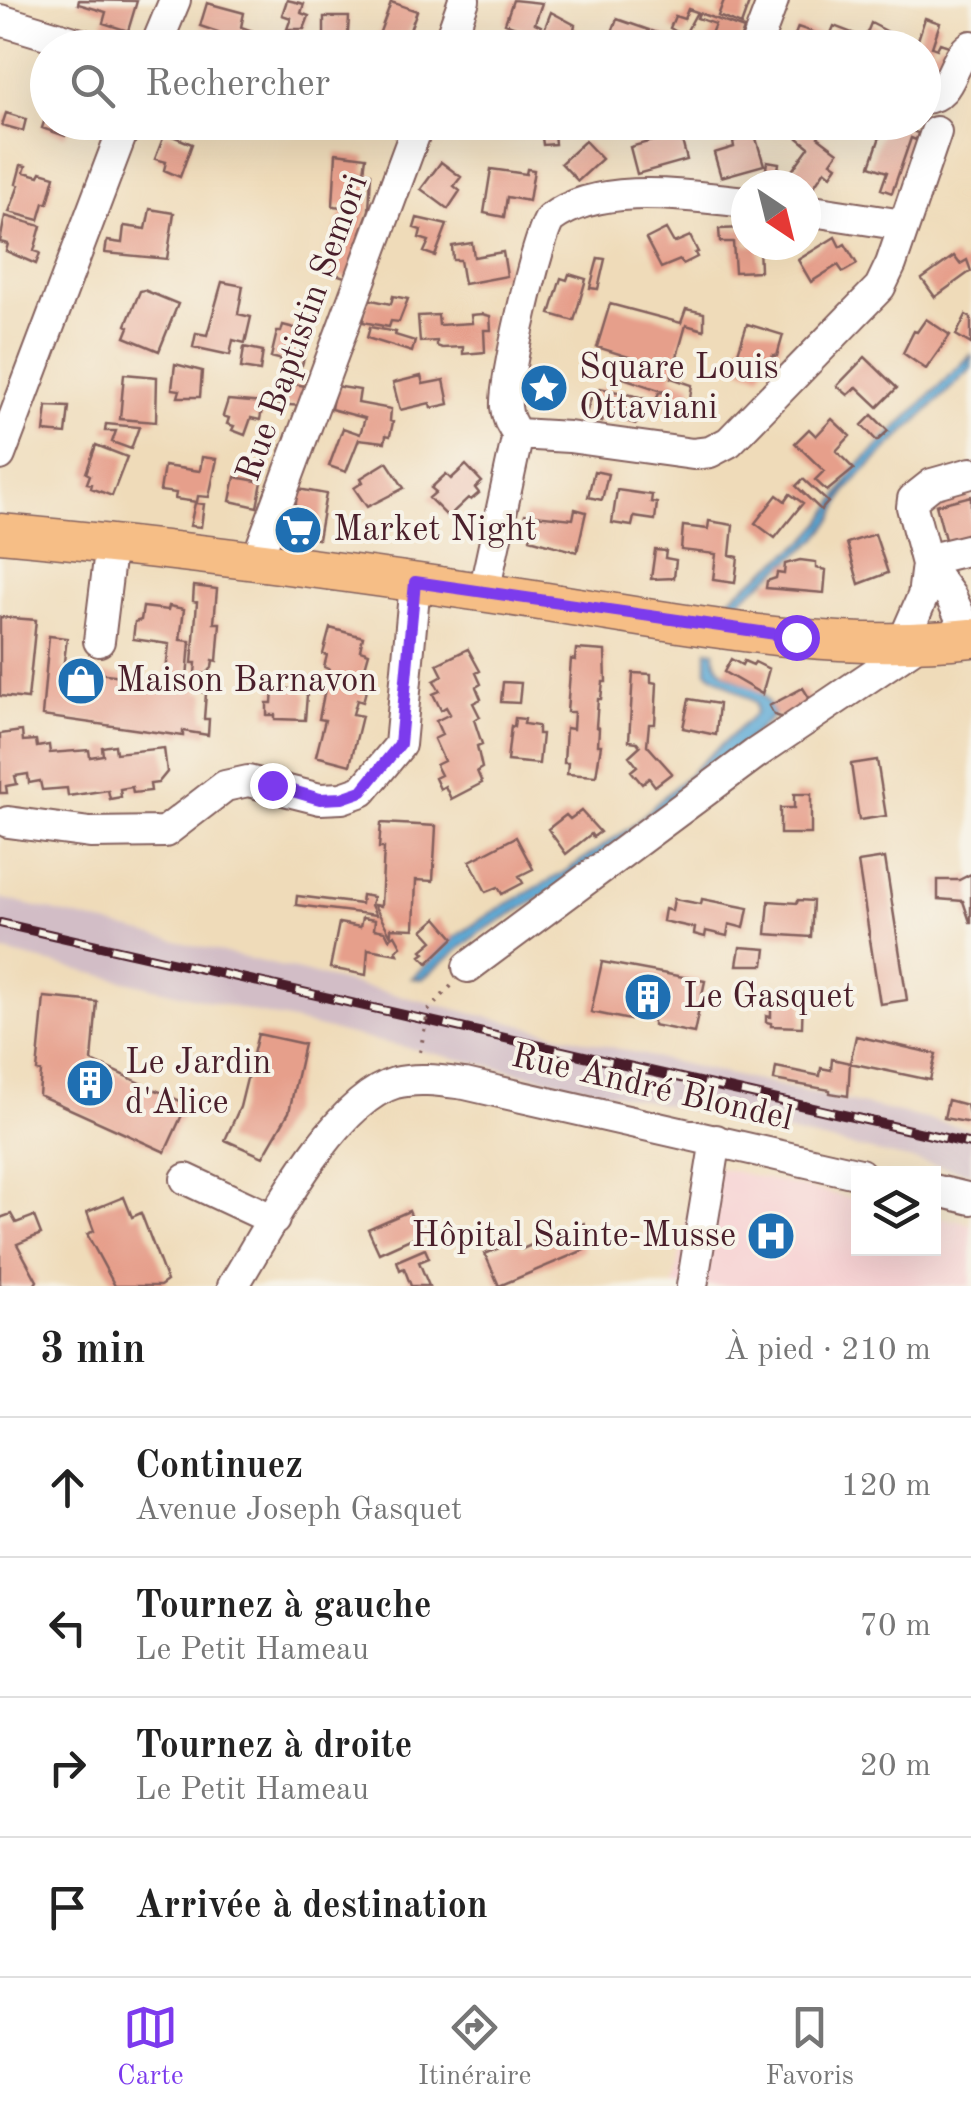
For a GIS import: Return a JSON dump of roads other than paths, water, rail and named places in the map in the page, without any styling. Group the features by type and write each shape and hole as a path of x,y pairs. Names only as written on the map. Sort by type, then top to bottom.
{"main road":[{"path":"0,533 257,560 796,637 912,644 970,638"}],"street":[{"path":"162,30 175,0"},
{"path":"453,30 464,0"},
{"path":"762,30 773,0"},
{"path":"0,20 34,30"},
{"path":"941,91 957,60 971,46"},
{"path":"0,455 119,140"},
{"name":"Rue Baptistin Semori","path":"257,560 412,140"},
{"path":"518,434 693,454 719,448 741,432 872,297 886,276 933,140"},
{"path":"484,592 518,434 508,418 506,395 535,258 550,219 575,206 632,195 673,194 731,200"},
{"path":"821,212 903,225"},
{"path":"970,638 951,597 927,562 912,507 913,499 932,484 971,473"},
{"path":"99,641 111,543"},
{"path":"927,562 971,549"},
{"path":"468,967 755,754 912,644 908,628 923,596 927,562"},
{"path":"8,822 90,834 165,832 225,786 248,782 320,799 342,798 362,791 400,744 407,582"},
{"name":"Rue André Blondel","path":"274,1220 324,1142 358,1102 424,1066 464,1084 851,1172"},
{"path":"692,1286 716,1140"},
{"path":"186,1179 274,1220 233,1286"},
{"path":"941,1192 971,1199"}],"water":[{"path":"971,355 967,373 846,491 833,519 817,539 725,611 715,609 806,540 824,520 855,469"},
{"path":"707,650 715,651 724,672 761,693 774,715 587,871 480,932 422,979 412,978 454,938 631,827 756,713 756,703 707,671"}],"railway":[{"path":"0,923 971,1144"}],"place":[{"name":"Square Louis Ottaviani","path":"544,388"},
{"name":"Market Night","path":"298,530"},
{"name":"Maison Barnavon","path":"81,681"},
{"name":"Le Gasquet","path":"648,997"},
{"name":"Le Jardin d'Alice","path":"90,1083"},
{"name":"Hôpital Sainte-Musse","path":"771,1236"}]}
